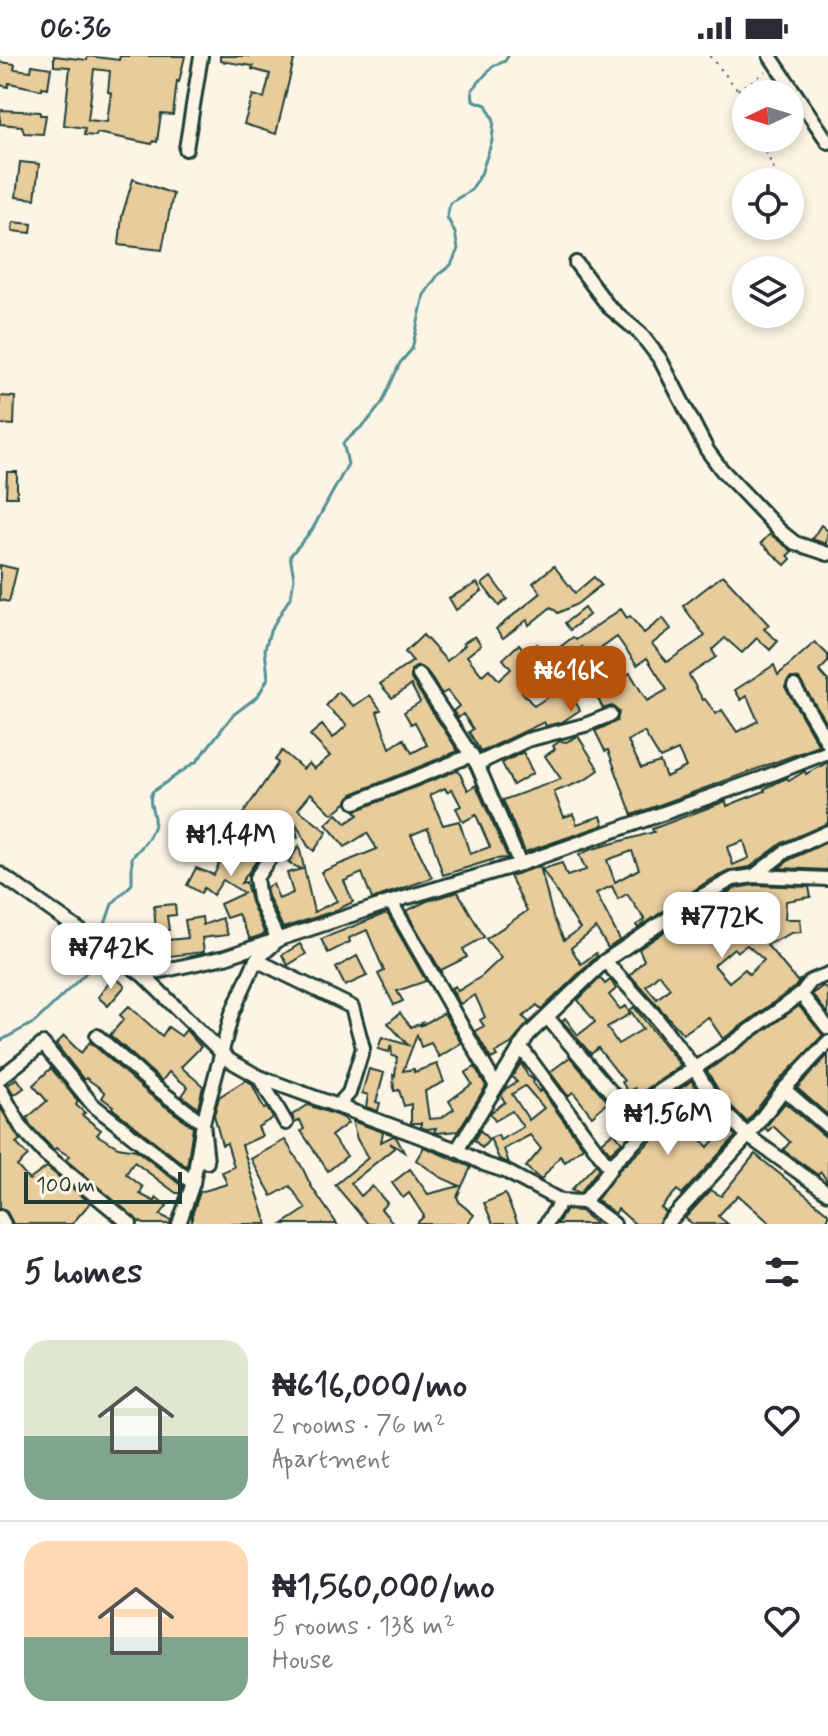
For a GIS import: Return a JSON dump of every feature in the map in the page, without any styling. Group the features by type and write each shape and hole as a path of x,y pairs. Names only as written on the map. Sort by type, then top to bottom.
{"street":[{"path":"186,149 201,56"},
{"path":"774,60 828,142"},
{"path":"576,263 609,307 640,333 660,359 707,450 728,478 795,543 828,554"},
{"path":"419,675 475,759 520,864"},
{"path":"794,686 828,743"},
{"path":"355,802 527,740 610,715"},
{"path":"143,975 225,957 391,902 520,864 828,752"},
{"path":"754,876 786,851 828,832"},
{"path":"278,940 259,899 256,878 285,836"},
{"path":"0,874 143,975 222,1055 259,1077 457,1150 561,1201 584,1202 614,1224"},
{"path":"457,1150 528,1035 605,961 698,898 733,879 754,876 828,879"},
{"path":"391,902 496,1086"},
{"path":"179,1224 193,1183 203,1123 232,1013 256,960 278,940"},
{"path":"256,960 352,1007 363,1048 349,1093 338,1105"},
{"path":"605,961 654,1015 695,1069 716,1104 748,1136 828,1193"},
{"path":"628,1112 801,994 811,981 827,976"},
{"path":"801,994 828,1028"},
{"path":"547,1017 628,1112 642,1135 609,1167 584,1202"},
{"path":"97,1036 155,1087 203,1123 207,1162"},
{"path":"686,1224 671,1219 748,1136 784,1089 828,1042"},
{"path":"0,1078 43,1044 93,1105 193,1183"},
{"path":"520,1046 609,1167"},
{"path":"259,1077 286,1123"},
{"path":"0,1089 23,1130 45,1154 130,1224"},
{"path":"784,1089 828,1127"},
{"path":"546,1224 561,1201"},
{"path":"0,1217 4,1224"}],"path":[{"path":"710,56 732,83"},
{"path":"750,80 774,60"}],"building":[{"path":"54,56 119,60 120,56 185,56 177,81 173,115 161,114 157,142 153,141 152,144 97,133 96,136 84,135 85,128 64,125 70,67 54,66","holes":["94,69 110,71 107,122 88,120"]},
{"path":"220,56 295,56 276,134 244,124 253,95 264,98 270,74 252,69 253,66 220,61"},
{"path":"0,62 15,64 14,69 31,71 32,65 51,68 48,88 42,87 42,90 9,83 8,87 0,85"},
{"path":"0,110 46,115 43,134 24,133 22,126 0,124"},
{"path":"20,162 39,164 35,199 16,197"},
{"path":"133,179 173,194 162,250 119,245 122,216"},
{"path":"13,222 32,224 31,233 12,231"},
{"path":"0,396 15,397 14,425 0,424"},
{"path":"7,472 17,472 17,497 6,497"},
{"path":"821,525 828,531 826,544 812,539"},
{"path":"770,534 792,551 788,555 791,559 785,565 761,543"},
{"path":"0,565 17,569 9,602 0,600"},
{"path":"554,566 575,593 594,577 601,585 577,604 558,613 551,607 529,625 527,620 503,638 496,629 541,593 533,583"},
{"path":"723,575 769,625 764,629 778,641 770,650 757,638 742,653 725,638 712,650 716,657 689,675 703,700 716,714 722,710 737,732 758,721 747,696 741,700 735,690 774,665 778,675 815,642 828,655 828,662 819,671 828,681 828,725 799,679 790,678 785,687 819,746 632,815 608,750 605,751 595,731 617,721 619,712 612,706 603,708 593,690 574,699 580,710 562,722 546,726 544,722 481,752 469,732 473,729 463,714 458,718 453,711 459,706 447,691 442,694 426,670 418,666 411,670 411,679 458,751 352,794 332,814 311,793 298,809 327,832 314,851 295,822 298,839 291,829 282,828 268,845 240,818 278,763 275,760 282,751 303,769 309,763 314,769 330,756 310,735 322,725 333,738 347,725 326,706 338,692 354,706 370,695 381,710 377,712 390,748 404,739 412,753 427,745 415,722 411,724 404,712 420,702 411,685 392,698 380,684 413,661 405,652 423,635 447,661 465,645 463,643 475,636 481,645 467,656 482,675 489,669 499,680 511,669 503,659 519,644 526,653 537,644 547,657 573,637 576,640 621,609 644,633 663,618 671,629 652,644 667,662 705,636 683,606","holes":["617,637 637,665 647,658 667,690 647,701 630,673 605,690 589,665 566,680 557,667 582,647 589,657","543,676 554,693 534,706 522,692","644,732 660,758 678,750 686,767 666,777 660,762 641,768 628,741"]},
{"path":"491,577 507,599 499,606 482,584"},
{"path":"477,583 482,591 456,610 449,598"},
{"path":"584,608 589,615 570,630 565,623"},
{"path":"578,736 599,770 585,780 554,792 564,817 573,814 577,824 601,816 604,825 525,852 503,800 561,779 545,756 560,741 566,742"},
{"path":"523,752 533,773 513,785 502,763"},
{"path":"828,762 828,823 782,843 750,867 731,870 708,881 638,928 636,925 645,920 627,894 618,899 612,886 596,893 620,940 608,948 596,928 571,948 581,964 596,953 597,956 541,1010 537,1005 523,1017 529,1022 512,1043 491,1059 475,1031 484,1026 480,1020 485,1017 475,995 460,1004 451,988 455,986 458,991 482,976 501,958 486,939 527,911 510,876 540,866 553,917 564,940 580,929 542,869 562,863 567,876 586,870 579,855 589,850 654,832 652,829 726,801 727,806 765,791 787,778 789,781 805,771 806,774","holes":["744,841 749,858 733,865 727,847","632,851 639,869 615,882 607,860"]},
{"path":"458,770 468,790 476,785 508,858 443,875 428,828 411,835 432,878 372,899 362,873 344,881 353,902 283,928 266,887 273,884 279,899 293,893 287,873 302,869 288,863 299,846 314,912 337,901 321,872 377,849 367,833 345,847 326,824 337,814 346,823 358,815 355,811","holes":["445,788 447,792 452,789 461,806 456,808 463,822 476,815 490,847 470,854 459,821 443,825 430,795"]},
{"path":"217,826 243,842 259,857 241,883 246,882 265,934 250,939 238,914 226,918 220,904 244,893 223,880 213,895 204,888 201,893 187,885 196,868 214,875 221,859 205,850"},
{"path":"827,842 828,870 779,868 791,859"},
{"path":"754,885 809,887 811,897 786,901 785,919 800,919 801,932 791,933 767,945 797,981 800,980 795,987 723,1039 708,1017 683,1034 630,975 644,960 639,949 736,888","holes":["747,945 764,960 749,974 745,969 729,982 714,965 734,948 737,952","659,974 670,988 657,999 646,986"]},
{"path":"458,892 484,937 463,949 467,957 441,970 442,973 406,911"},
{"path":"175,904 176,915 167,916 169,930 156,932 154,906"},
{"path":"387,913 426,981 397,991 403,1001 394,1005 378,974 384,971 367,930 328,953 321,939"},
{"path":"202,917 203,925 222,918 228,935 202,938 204,952 170,956 168,940 188,938 185,920"},
{"path":"300,944 306,954 288,965 282,955"},
{"path":"357,956 367,976 345,986 336,968"},
{"path":"114,976 125,986 108,1006 98,997"},
{"path":"600,978 605,984 610,980 612,982 616,989 609,995 620,1009 626,1006 630,1014 607,1027 618,1044 643,1029 630,1010 634,1007 681,1066 639,1094 635,1088 628,1092 624,1081 598,1048 591,1054 562,1021 565,1018 578,1035 595,1022 578,1000"},
{"path":"823,986 828,990 828,1014 812,994"},
{"path":"129,1006 162,1036 168,1027 181,1036 186,1030 201,1047 181,1067 203,1086 198,1108 182,1096 188,1087 169,1072 162,1081 110,1035 124,1019 120,1015"},
{"path":"799,1006 823,1035 777,1083 747,1122 723,1098 707,1071"},
{"path":"400,1013 411,1027 422,1023 420,1026 444,1013 461,1043 439,1057 431,1043 421,1047 417,1035 403,1071 414,1069 414,1072 437,1064 444,1082 425,1091 429,1119 441,1118 454,1109 449,1101 472,1084 465,1073 475,1067 486,1086 458,1131 436,1133 436,1128 426,1129 421,1127 421,1123 411,1123 411,1104 404,1106 399,1090 394,1091 393,1075 397,1057 392,1056 391,1045 389,1052 378,1049 382,1037 408,1045 388,1023"},
{"path":"64,1036 81,1053 90,1042 149,1094 193,1127 187,1167 112,1108 102,1098 105,1093 100,1088 86,1078 84,1080 56,1044"},
{"path":"828,1055 828,1115 797,1088"},
{"path":"570,1057 608,1102 592,1116 573,1092 568,1096 550,1072"},
{"path":"521,1063 539,1092 541,1090 583,1147 565,1162 560,1156 541,1180 526,1167 541,1149 530,1135 504,1149 509,1163 499,1159 490,1138 498,1135 500,1140 523,1127 512,1111 495,1121 490,1113 505,1102 501,1096 505,1089 517,1082 512,1077","holes":["525,1086 544,1108 529,1120 512,1094"]},
{"path":"51,1068 78,1101 76,1105 85,1113 82,1115 101,1130 97,1135 118,1147 136,1150 182,1186 180,1193 176,1193 134,1162 126,1174 143,1187 140,1194 155,1202 156,1197 167,1206 160,1215 171,1220 170,1224 144,1224 138,1221 66,1160 69,1156 56,1148 54,1150 30,1125 27,1118 47,1101 33,1085"},
{"path":"369,1069 384,1073 376,1102 380,1103 378,1111 366,1107 368,1095 362,1093"},
{"path":"17,1078 24,1088 14,1095 8,1085"},
{"path":"246,1080 252,1084 264,1109 267,1108 273,1118 258,1127 262,1136 242,1145 267,1224 192,1224 200,1192 227,1184 222,1172 234,1167 227,1143 222,1145 214,1115 219,1097"},
{"path":"692,1081 709,1110 736,1136 682,1194 677,1190 661,1208 666,1212 658,1224 635,1224 618,1209 615,1214 597,1200 619,1170 652,1140 648,1127 651,1124 647,1119 651,1116 647,1110","holes":["683,1095 693,1111 679,1120 687,1130 667,1143 656,1130 675,1118 666,1104","711,1116 722,1131 708,1147 692,1131"]},
{"path":"785,1103 828,1139 828,1182 821,1172 818,1175 783,1150 790,1142 773,1126 768,1131 765,1128"},
{"path":"308,1105 344,1118 348,1123 331,1136 347,1156 328,1171 301,1131 304,1129 300,1120 295,1123 292,1115"},
{"path":"0,1107 20,1140 16,1143 28,1156 17,1166 29,1180 47,1167 90,1203 72,1224 13,1224 7,1212 0,1208"},
{"path":"352,1121 383,1132 381,1142 396,1137 404,1152 390,1143 394,1148 351,1183 361,1196 372,1186 387,1203 381,1209 394,1224 368,1224 335,1185 368,1158 357,1139"},
{"path":"480,1130 489,1140 482,1148 474,1140"},
{"path":"614,1132 622,1142 610,1153 602,1142"},
{"path":"285,1140 337,1224 283,1224 306,1209 290,1186 272,1196 251,1159"},
{"path":"424,1147 471,1167 457,1197 474,1215 467,1224 416,1224 424,1216 409,1193 403,1198 392,1183 410,1169 428,1194 460,1186 440,1177 416,1160"},
{"path":"755,1154 828,1213 828,1224 771,1224 738,1195 718,1216 728,1224 693,1224 685,1218 711,1190 721,1196"},
{"path":"596,1164 599,1168 580,1193 571,1190"},
{"path":"505,1194 518,1224 493,1224 484,1203"},
{"path":"566,1210 581,1211 596,1224 557,1224"}],"waterway":[{"path":"100,939 112,904 132,884 132,857 153,829 152,792 197,761 233,715 258,696 268,678 265,649 270,631 291,596 294,578 290,556 312,530 348,464 343,443 367,422 382,403 400,363 412,349 424,295 438,275 451,265 458,249 447,217 450,203 471,190 481,174 492,141 494,120 486,105 473,100 472,90 493,66 505,61 508,56"},
{"path":"0,1041 35,1022 90,969 97,946"}]}
